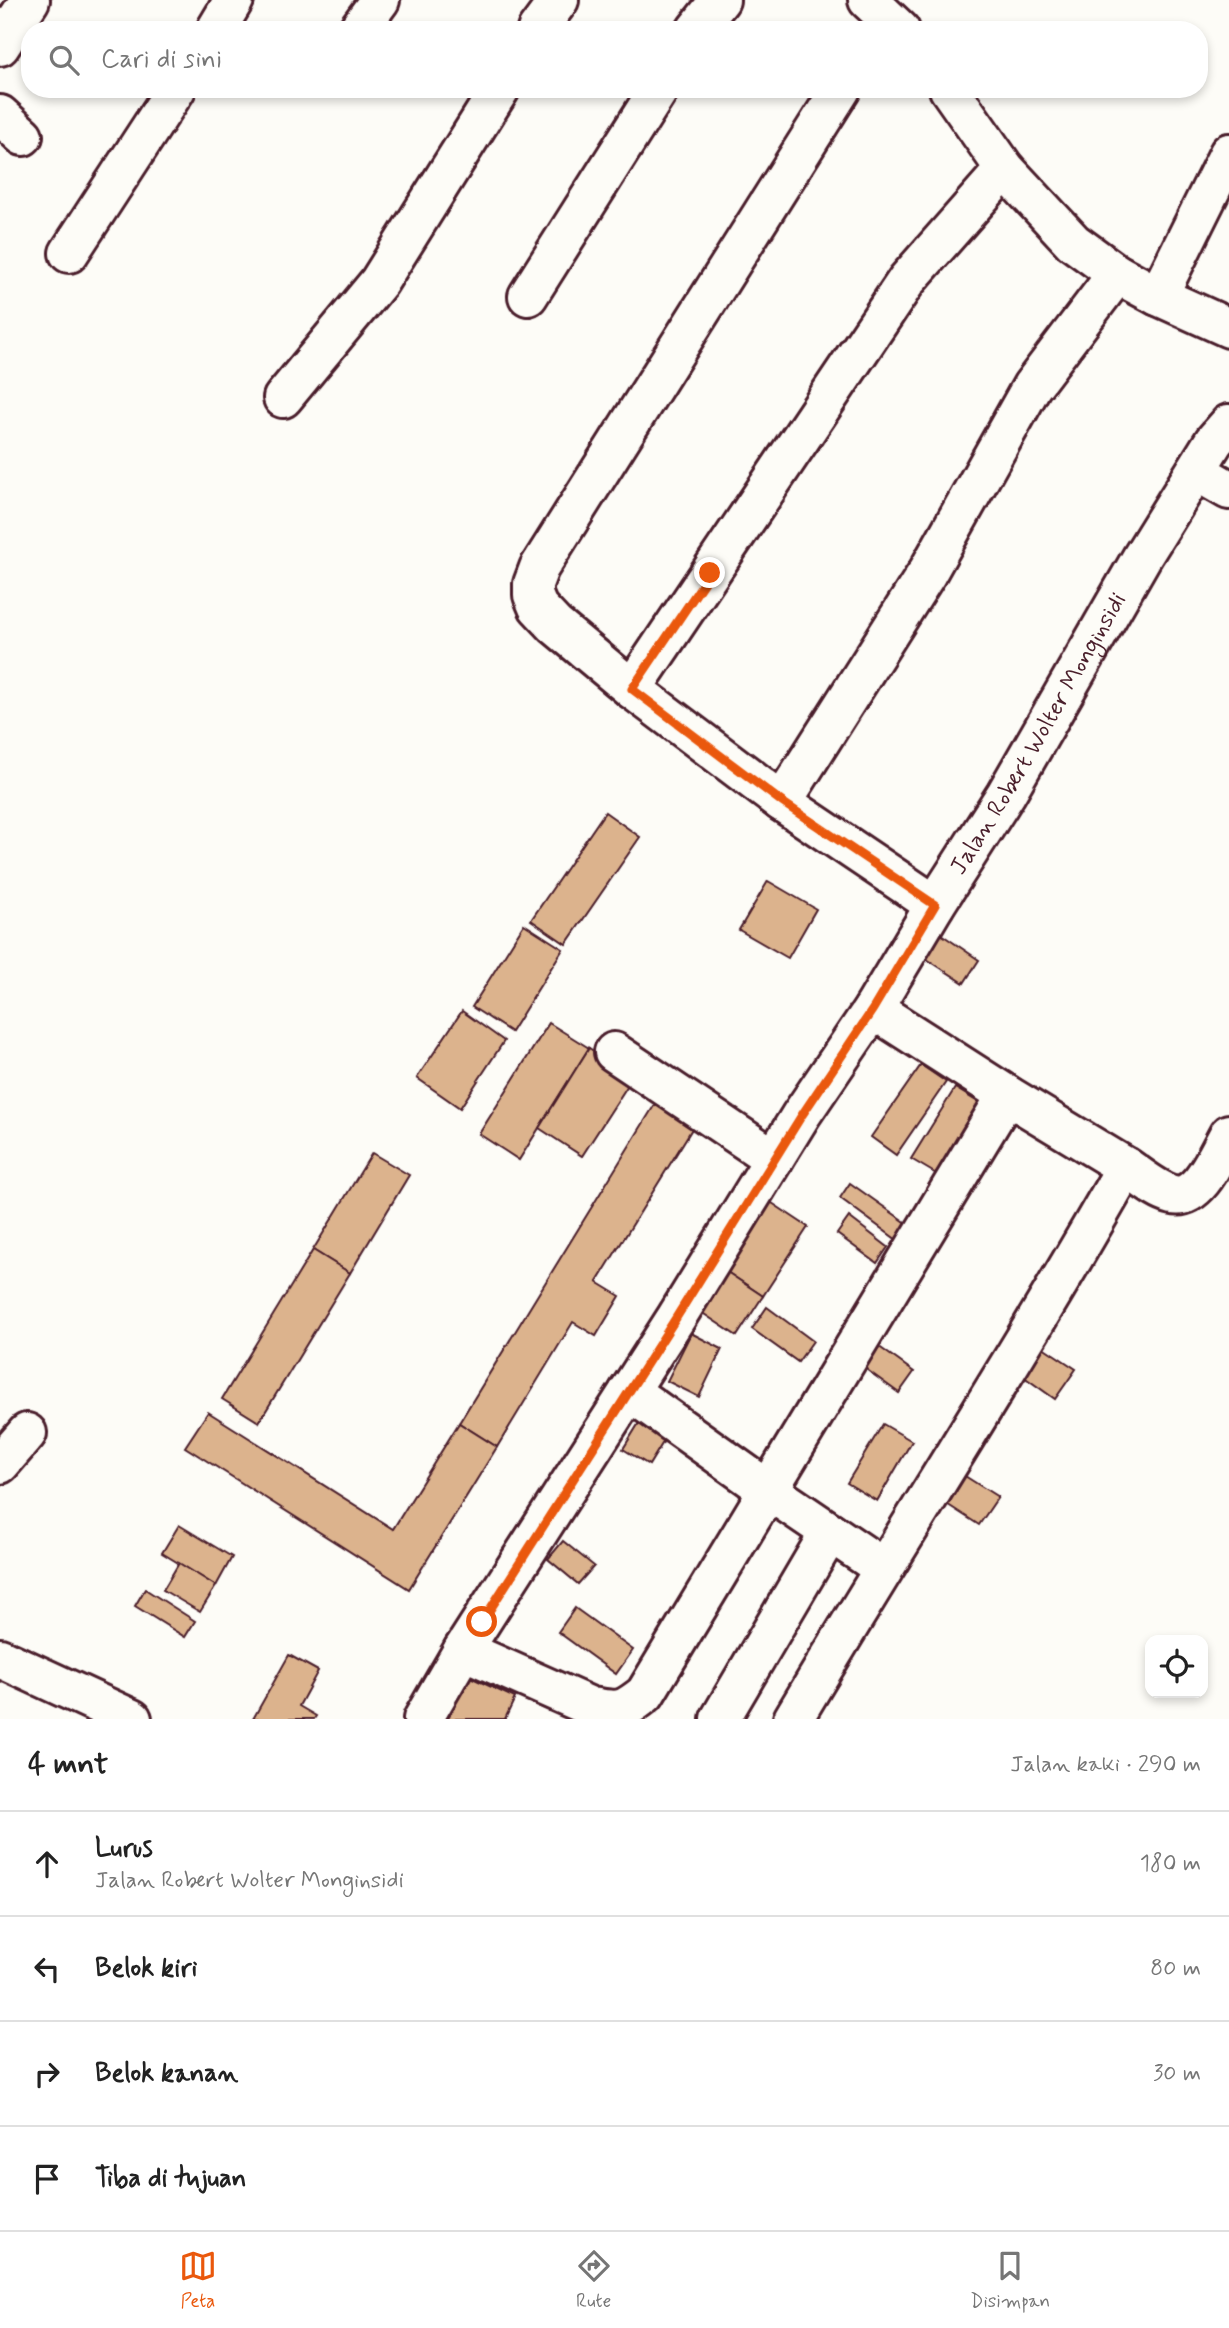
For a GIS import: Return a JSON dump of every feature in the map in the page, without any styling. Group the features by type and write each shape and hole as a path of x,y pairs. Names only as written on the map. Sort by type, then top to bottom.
{"street":[{"path":"0,46 30,0"},
{"path":"221,21 234,0"},
{"path":"365,21 380,0"},
{"path":"544,21 559,0"},
{"path":"703,21 720,0"},
{"path":"868,0 890,21"},
{"path":"69,253 170,98"},
{"path":"282,398 379,282 493,98"},
{"path":"528,296 653,98"},
{"path":"835,98 539,568 533,583 534,595 538,607 555,625 632,689 782,802 935,905"},
{"path":"955,98 1004,169 1073,242 1117,274 1229,328"},
{"path":"1158,296 1229,153"},
{"path":"632,689 907,280 1004,169"},
{"path":"782,802 927,573 1032,386 1117,274"},
{"name":"Jalan Robert Wolter Monginsidi","path":"423,1719 463,1650 774,1159 873,1009 1006,794 1142,557 1214,441 1229,424"},
{"path":"1196,471 1229,490"},
{"path":"873,1009 1164,1192 1176,1196 1187,1195 1196,1189 1229,1134"},
{"path":"614,1052 774,1159"},
{"path":"463,1650 591,1707 610,1711 625,1709 645,1693 1007,1095"},
{"path":"793,1719 883,1568 1054,1295 1126,1167"},
{"path":"629,1391 883,1568"},
{"path":"0,1464 27,1433"},
{"path":"720,1719 830,1532"},
{"path":"0,1658 132,1719"}],"building":[{"path":"605,812 640,837 566,944 531,920"},
{"path":"768,881 816,909 788,958 739,930"},
{"path":"524,924 563,949 511,1032 472,1007"},
{"path":"935,930 979,960 964,983 919,954"},
{"path":"462,1011 504,1041 460,1108 417,1078"},
{"path":"549,1023 589,1048 519,1160 479,1134"},
{"path":"589,1048 633,1077 582,1156 539,1128"},
{"path":"921,1065 946,1082 896,1155 871,1137"},
{"path":"955,1088 981,1104 938,1175 911,1159"},
{"path":"660,1096 698,1119 597,1282 620,1296 596,1336 573,1322 497,1447 459,1423"},
{"path":"372,1153 409,1175 350,1273 313,1250"},
{"path":"850,1183 908,1224 897,1240 840,1198"},
{"path":"769,1201 808,1227 763,1296 724,1270"},
{"path":"849,1217 888,1247 877,1263 837,1234"},
{"path":"313,1250 350,1273 259,1422 222,1399"},
{"path":"724,1270 763,1296 737,1336 698,1310"},
{"path":"767,1307 813,1341 798,1362 752,1329"},
{"path":"691,1333 722,1349 699,1397 667,1381"},
{"path":"1040,1345 1076,1369 1055,1399 1020,1374"},
{"path":"878,1346 914,1372 899,1393 863,1367"},
{"path":"647,1410 673,1426 649,1465 623,1449"},
{"path":"208,1412 393,1529 459,1423 497,1447 409,1589 185,1447"},
{"path":"883,1424 912,1441 877,1501 847,1483"},
{"path":"957,1471 998,1497 979,1525 939,1499"},
{"path":"179,1525 232,1557 216,1586 162,1553"},
{"path":"563,1541 594,1566 578,1584 548,1559"},
{"path":"179,1563 216,1586 200,1612 163,1590"},
{"path":"145,1589 195,1621 185,1637 135,1606"},
{"path":"575,1608 633,1650 616,1674 558,1632"},
{"path":"289,1655 318,1671 299,1706 316,1716 314,1719 253,1719"},
{"path":"466,1675 515,1698 505,1719 445,1719"}],"route":[{"path":"482,1622 802,1115 873,1009 935,905 782,802 632,689 710,573"}]}
